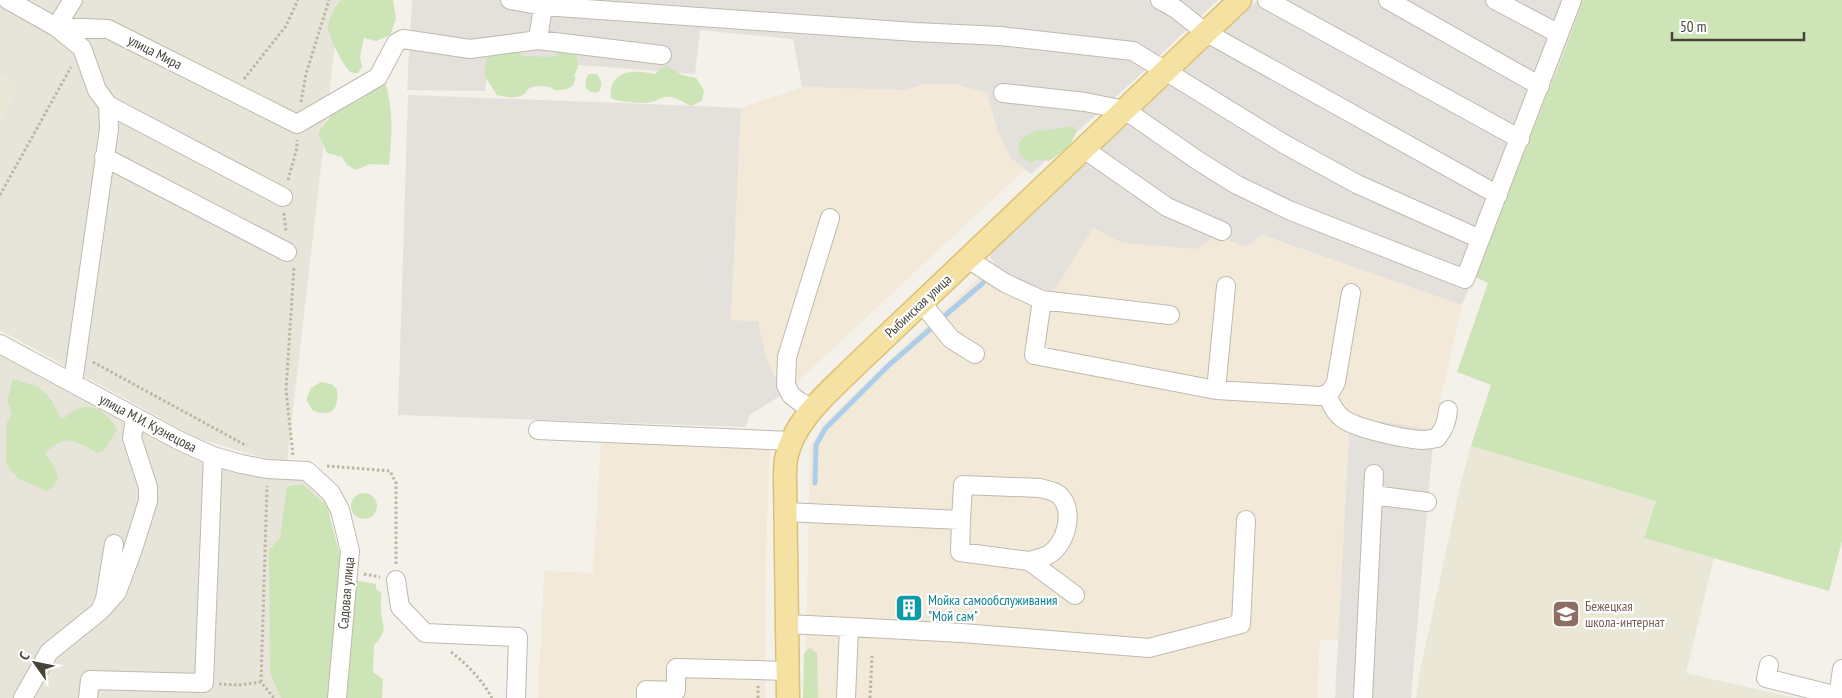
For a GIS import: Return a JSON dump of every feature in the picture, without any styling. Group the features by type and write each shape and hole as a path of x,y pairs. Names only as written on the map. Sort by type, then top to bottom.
{"main road":[{"name":"Рыбинская улица","path":"788,698 786,459 792,441 802,422 854,366 1240,0"}],"street":[{"name":"улица Мира","path":"8,0 56,27 108,29 297,124"},
{"path":"73,0 56,27 82,48 97,90 108,105 283,197"},
{"path":"510,0 543,6 915,32 1000,36 1133,51 1284,144 1357,184 1480,240"},
{"path":"1160,0 1176,9 1205,32 1498,195"},
{"path":"1266,0 1520,139"},
{"path":"1388,0 1540,86"},
{"path":"1495,0 1559,34"},
{"path":"1004,93 1085,102 1125,110 1197,160 1238,185 1291,211 1465,279 1572,0"},
{"path":"538,40 543,6"},
{"path":"297,124 378,78 396,43 403,39 470,50 538,40 662,55"},
{"path":"72,382 109,129 108,105"},
{"path":"1084,149 1167,207 1222,231"},
{"path":"104,157 287,252"},
{"path":"813,409 791,395 786,385 787,357 830,218"},
{"path":"968,259 1005,283 1042,300 1170,315"},
{"path":"1216,390 1226,286"},
{"path":"1042,300 1034,355 1216,390 1320,396 1327,395 1333,390 1336,382 1351,292"},
{"path":"922,303 951,338 975,354"},
{"name":"улица М.И. Кузнецова","path":"0,344 135,418 213,456 267,469 301,471"},
{"path":"1327,395 1332,407 1342,418 1354,424 1403,437 1423,440 1437,438 1443,431 1447,421 1448,410"},
{"path":"23,698 49,652 100,611 117,592 148,501 148,487 132,438 135,418"},
{"path":"538,430 792,441"},
{"path":"88,698 90,680 204,684 213,456"},
{"name":"Садовая улица","path":"301,471 331,493 340,510 350,551 338,698"},
{"path":"1363,698 1374,474"},
{"path":"963,484 1040,488 1053,491 1062,497 1067,508 1068,520 1060,544 1048,555 1029,561 960,552 961,520 963,484"},
{"path":"1372,495 1427,502"},
{"path":"785,512 961,520"},
{"path":"787,624 962,633 1149,648 1241,624 1246,520"},
{"path":"100,611 105,599 114,544"},
{"path":"1029,561 1075,595"},
{"path":"396,580 400,608 425,632 518,637 516,698"},
{"path":"846,698 849,627"},
{"path":"1769,665 1766,678 1838,697 1842,670"},
{"path":"646,698 646,690 676,691 676,668 788,671"}],"path":[{"path":"235,92 286,26 298,0"},
{"path":"329,0 306,74 297,124 297,148 283,197 287,252 294,266 286,390 301,471 324,466 390,471 396,483 396,580 348,571"},
{"path":"0,195 82,48"},
{"path":"77,353 249,447"},
{"path":"267,469 261,682 274,698"},
{"path":"425,632 463,661 486,686 492,698"},
{"path":"870,698 872,656"},
{"path":"204,684 239,685 261,682"}],"shaded area":[{"path":"0,0 340,0 287,463 197,438 0,330 0,120 18,86 0,76"},
{"path":"412,0 1218,0 1130,84 1031,174 1012,159 998,133 987,93 954,84 926,84 904,90 802,87 793,39 700,30 695,74 489,58 485,91 407,90"},
{"path":"1258,0 1583,0 1564,53 1462,305 1262,235 1246,247 1216,236 1196,249 1122,243 1093,228 1054,291 1033,286 1008,276 994,264 989,254"},
{"path":"0,76 18,86 0,120"},
{"path":"926,84 954,84 987,93 998,133 1012,159 1025,169 783,394 766,357 758,321 731,320 741,108 802,87 904,90"},
{"path":"408,95 741,108 731,320 758,321 766,357 783,394 750,415 745,427 398,415"},
{"path":"1093,228 1122,243 1216,236 1261,235 1462,305 1434,430 1350,416 1338,640 1320,640 1317,698 805,698 810,446 822,426 888,361 994,264 1008,276 1033,286"},
{"path":"0,354 196,460 239,471 307,479 329,504 332,541 323,698 0,698"},
{"path":"1350,416 1434,430 1411,698 1335,698"},
{"path":"601,439 770,447 766,551 765,698 538,698 544,571 593,573"},
{"name":"Бежецкая школа-интернат","path":"1471,446 1657,501 1644,538 1714,558 1686,673 1795,698 1416,698 1420,671 1461,482"}],"green space":[{"path":"341,0 393,0 396,19 390,35 376,41 364,38 360,56 362,67 358,73 348,70 337,52 328,28 334,9"},
{"path":"1583,0 1842,0 1842,541 1829,591 1644,538 1656,501 1471,446 1491,385 1457,372 1488,283 1473,276 1564,53"},
{"path":"562,50 574,53 578,62 574,83 567,89 554,90 550,87 532,87 521,96 507,97 497,95 484,75 486,61 490,54 518,51 522,56 554,57"},
{"path":"665,65 682,75 696,78 704,90 702,101 691,106 672,97 639,103 611,98 611,89 618,77 631,72 655,74"},
{"path":"589,74 597,74 600,79 599,92 591,92 586,88 585,85"},
{"path":"385,82 392,124 389,165 370,164 356,170 347,165 342,157 327,153 318,133 333,113 358,101"},
{"path":"1073,126 1076,130 1073,140 1062,152 1049,161 1038,159 1030,163 1020,155 1018,144 1036,130 1050,130"},
{"path":"13,379 39,387 51,399 62,420 75,410 88,407 94,408 105,414 117,430 103,451 97,453 83,445 70,441 58,443 52,447 45,454 54,466 58,478 54,486 47,491 19,479 6,462 7,422 12,414 7,401"},
{"path":"321,382 331,384 337,389 336,406 330,412 320,413 313,411 306,400 311,388"},
{"path":"303,485 327,506 340,555 330,698 281,698 270,673 269,550 280,538 287,486"},
{"path":"364,493 373,497 377,506 373,515 364,519 355,515 351,506 355,497"},
{"path":"354,580 376,584 376,589 381,593 383,630 374,645 373,672 383,679 382,698 343,698"},
{"path":"810,648 817,653 818,698 803,698 804,653"}],"waterway":[{"path":"940,320 983,283"},
{"path":"815,483 816,445 825,429 889,365 935,325"}],"place":[{"name":"Мойка самообслуживания \"Мой сам\"","path":"909,608"},
{"name":"Бежецкая школа-интернат","path":"1566,614"}]}
